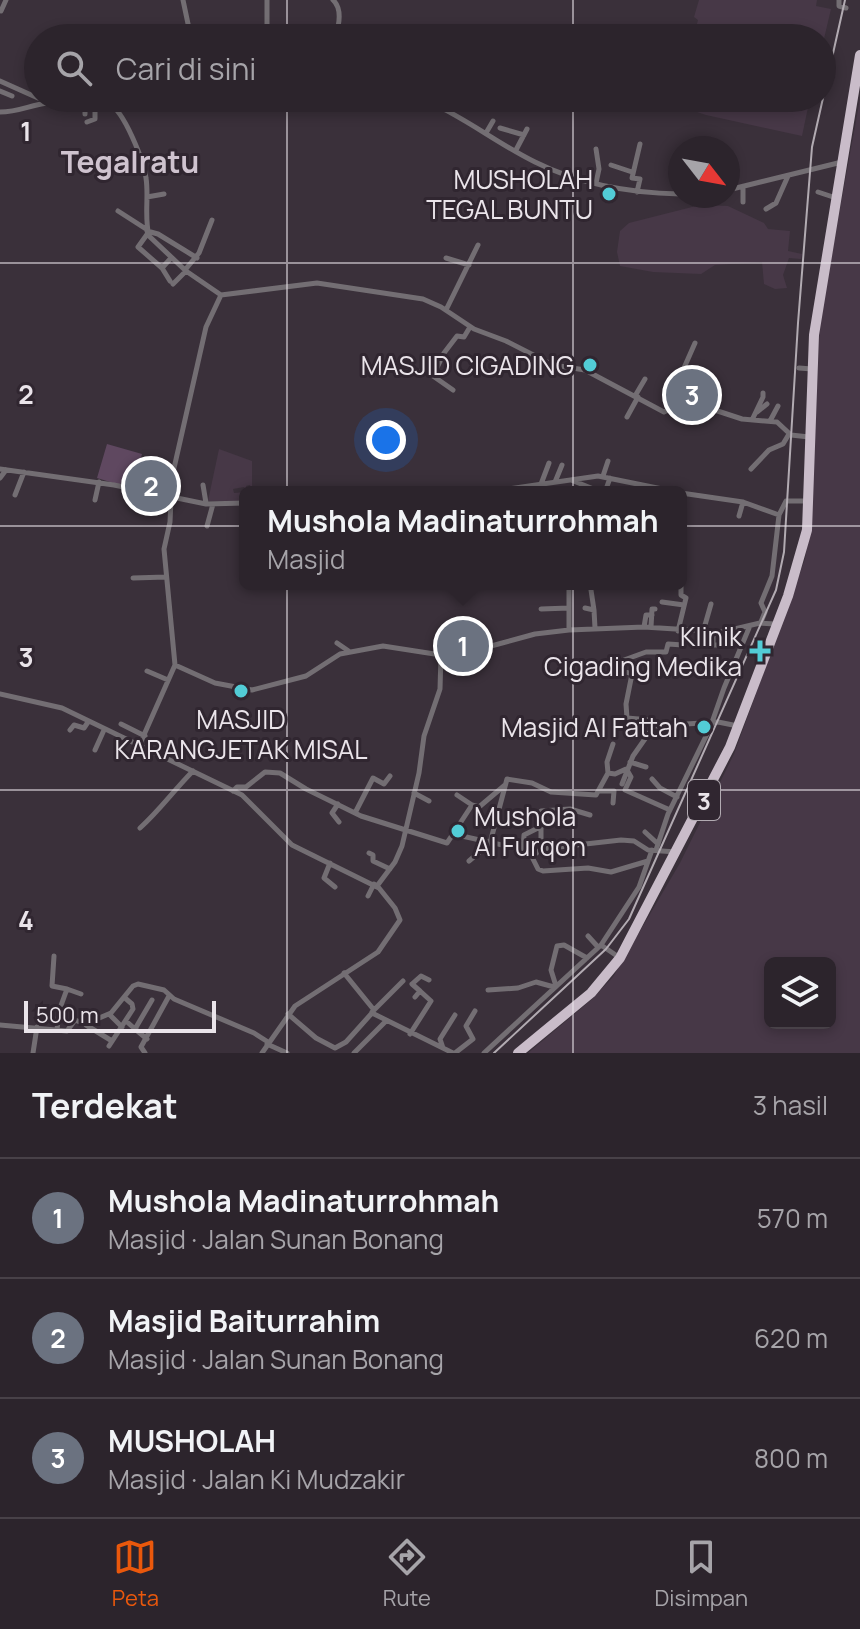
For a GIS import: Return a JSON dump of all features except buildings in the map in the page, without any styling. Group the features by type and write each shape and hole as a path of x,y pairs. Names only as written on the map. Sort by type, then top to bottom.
{"highway":[{"name":"3","path":"518,1053 591,993 620,958 739,726 803,550 809,502 812,369 818,303 860,55"}],"street":[{"path":"183,0 188,24"},
{"path":"267,0 267,24"},
{"path":"333,0 337,4 339,24"},
{"path":"839,0 839,6 846,8"},
{"path":"1,11 4,1"},
{"path":"0,82 24,92"},
{"path":"0,91 12,96"},
{"path":"0,112 19,112 24,108"},
{"path":"87,122 95,119 95,112"},
{"path":"120,112 144,170 147,231 138,246 162,268 171,282 197,258 212,220"},
{"path":"452,112 554,171 606,187 668,193"},
{"path":"486,133 493,121"},
{"path":"500,128 525,132 516,150"},
{"path":"637,192 640,179 632,178 632,172 640,144"},
{"path":"596,149 599,171 596,183"},
{"path":"740,188 843,162"},
{"path":"611,165 632,172"},
{"path":"766,209 776,203 788,176"},
{"path":"743,187 743,202"},
{"path":"818,192 837,199"},
{"path":"147,197 164,194"},
{"path":"118,211 147,231 171,258 221,295 317,283 417,298 446,310 470,327 553,365 585,370 666,413 687,401 752,420 779,423 789,434 809,437"},
{"path":"147,231 158,234 197,258"},
{"path":"446,310 478,245"},
{"path":"162,268 171,258"},
{"path":"446,258 469,265"},
{"path":"139,746 175,665 164,549 170,522 173,468 206,327 221,295"},
{"path":"433,376 449,347 458,336 463,337 470,327"},
{"path":"679,403 669,391 680,377 695,343"},
{"path":"799,368 812,369"},
{"path":"422,370 453,390"},
{"path":"627,417 645,379"},
{"path":"752,420 763,393"},
{"path":"756,412 767,404"},
{"path":"770,421 778,406"},
{"path":"751,469 769,450 783,444 789,434"},
{"path":"605,486 608,461"},
{"path":"542,484 549,463"},
{"path":"555,482 562,465"},
{"path":"0,478 3,469 99,482 209,504 239,503"},
{"path":"15,495 24,472"},
{"path":"528,486 607,477 650,486"},
{"path":"141,491 152,478"},
{"path":"570,480 586,486"},
{"path":"95,500 99,482"},
{"path":"203,485 209,504 207,526"},
{"path":"687,493 743,502 779,515"},
{"path":"760,623 765,612 761,603 772,576 779,515 786,501 809,502"},
{"path":"739,516 743,502"},
{"path":"133,578 166,577"},
{"path":"569,590 569,630"},
{"path":"591,590 595,628"},
{"path":"678,631 686,598 680,594 680,590"},
{"path":"662,602 684,605"},
{"path":"703,632 711,604"},
{"path":"541,609 569,608"},
{"path":"585,608 594,610"},
{"path":"647,627 653,612"},
{"path":"175,665 215,683 252,690 306,676 329,660 350,652 383,646 441,655 535,634 569,630 647,627 713,632 760,623 776,624"},
{"path":"484,1053 599,946 637,891 670,810 712,722 749,627"},
{"path":"713,632 713,645 722,645"},
{"path":"456,653 461,641 467,640"},
{"path":"337,643 350,652"},
{"path":"654,726 650,720 627,718 626,704 632,674 623,672 624,660 646,652 666,652 668,644 683,645"},
{"path":"368,896 390,869 406,831 422,762 424,736 440,689 441,655"},
{"path":"147,671 168,680"},
{"path":"0,694 62,708 233,791 248,800 292,845 376,885 395,908 400,920 381,950 301,1000 262,1053"},
{"path":"70,730 73,725 84,728 88,722"},
{"path":"654,726 712,722 739,726"},
{"path":"121,724 145,736"},
{"path":"622,784 630,762 654,726"},
{"path":"95,750 104,730"},
{"path":"457,795 479,807 509,779 532,783 551,792 596,795 608,773 607,762 613,744"},
{"path":"630,762 646,767"},
{"path":"626,770 631,777 625,790 670,810"},
{"path":"608,773 626,770"},
{"path":"140,828 193,771"},
{"path":"233,791 237,787 246,787 265,772 274,771 287,775 306,789 355,813 447,843 472,805"},
{"path":"355,813 373,778 384,784 390,776"},
{"path":"652,779 660,788 677,797"},
{"path":"469,861 490,843 505,785"},
{"path":"600,791 614,791 613,803"},
{"path":"414,793 429,801"},
{"path":"338,804 332,813 339,822"},
{"path":"541,849 541,810 570,809 590,815"},
{"path":"523,850 524,835 540,827"},
{"path":"645,832 655,848"},
{"path":"453,834 523,850 543,871 588,868 611,872 648,861"},
{"path":"532,857 541,849 621,840 677,852"},
{"path":"369,853 373,855 373,861 390,869"},
{"path":"330,863 324,878 335,887"},
{"path":"588,936 620,958"},
{"path":"555,986 551,970 557,946 564,945 587,958"},
{"path":"54,956 52,986 81,994"},
{"path":"344,973 373,1012 410,1034 454,1053 473,1039 466,1026 475,1011"},
{"path":"410,1034 431,1001 412,984 422,976 429,980"},
{"path":"288,1014 313,1036 334,1048 341,1046 403,981"},
{"path":"488,990 518,988 536,982 555,986"},
{"path":"84,1024 109,1014 137,984 164,990 169,996 254,1033 287,1053"},
{"path":"57,1030 59,1010 67,989"},
{"path":"415,997 420,991"},
{"path":"145,1053 141,1047 169,996"},
{"path":"0,1025 68,1030 75,1020 110,1044 133,1007 125,998"},
{"path":"135,1029 152,1000"},
{"path":"109,1014 147,1039"},
{"path":"444,1049 440,1039 455,1015"},
{"path":"354,1053 386,1021"},
{"path":"33,1053 37,1027"},
{"path":"353,1034 362,1044"}],"shaded area":[{"path":"699,0 817,0 816,6 831,9 827,24 697,24 698,20 694,17"},
{"path":"860,99 860,1053 528,1053 591,1000 613,977 680,863 734,754 805,559 811,525 820,318"},
{"path":"697,112 807,112 802,136"},
{"path":"688,208 732,208 764,223 768,229 790,231 788,251 802,254 801,259 789,258 783,275 787,288 775,289 764,284 762,262 715,265 701,274 653,272 620,266 617,252 620,231 629,223"},
{"path":"107,444 142,454 135,478 124,475 120,485 97,478"},
{"path":"219,449 252,461 252,486 233,489 234,493 239,493 239,501 208,501"}],"railway":[{"path":"836,40 845,0"},
{"path":"494,1053 606,949 629,919 776,590 784,552 812,147 820,112"}],"place":[{"name":"MUSHOLAH TEGAL BUNTU","path":"609,194"},
{"name":"MASJID CIGADING","path":"590,365"},
{"name":"MUSHOLAH","path":"692,395"},
{"name":"Masjid Baiturrahim","path":"151,486"},
{"name":"Mushola Madinaturrohmah","path":"463,646"},
{"name":"Klinik Cigading Medika","path":"760,651"},
{"name":"MASJID KARANGJETAK MISAL","path":"241,691"},
{"name":"Masjid Al Fattah","path":"704,727"},
{"name":"Mushola Al Furqon","path":"458,831"}],"district":[{"name":"Tegalratu","path":"130,161"}]}
